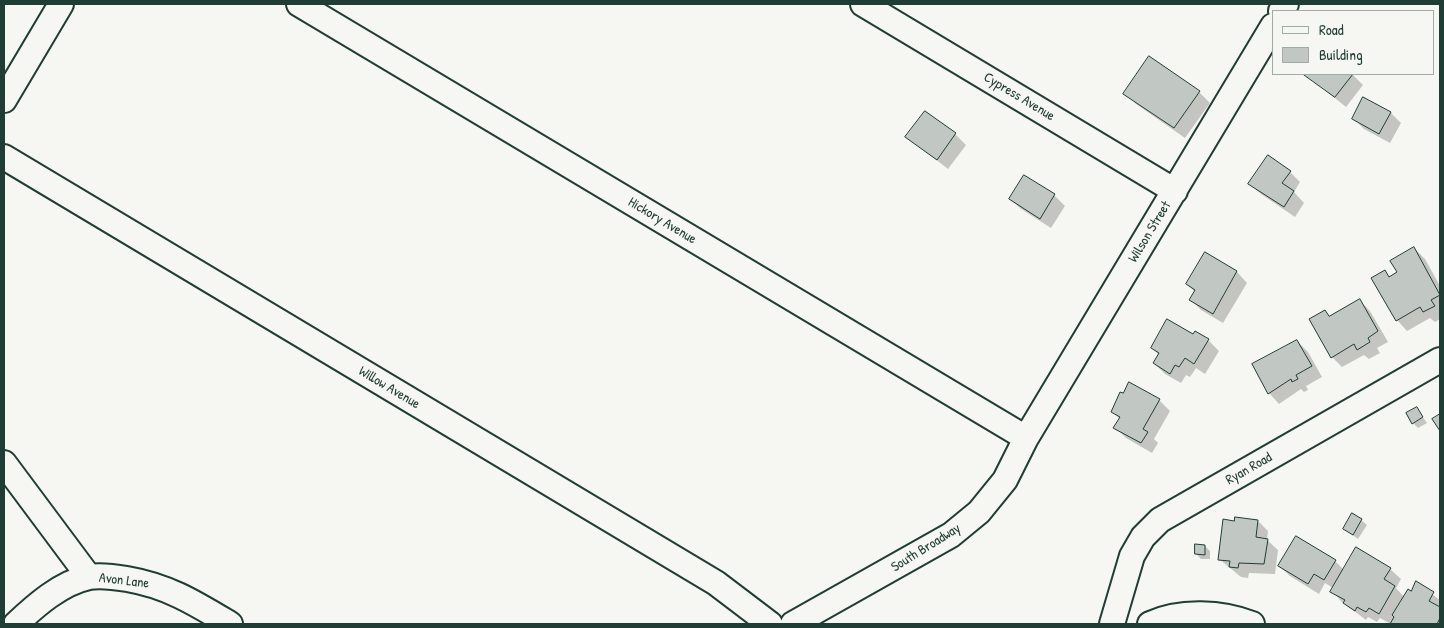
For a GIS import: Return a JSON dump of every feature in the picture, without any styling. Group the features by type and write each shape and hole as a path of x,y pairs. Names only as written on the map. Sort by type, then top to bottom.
{"street":[{"path":"4,100 61,4"},
{"name":"Hickory Avenue","path":"299,4 1026,438"},
{"name":"Cypress Avenue","path":"863,4 1175,191"},
{"name":"Wilson Street","path":"1026,438 1272,28"},
{"name":"Willow Avenue","path":"4,157 716,584 770,624"},
{"name":"Ryan Road","path":"1112,624 1132,556 1143,537 1160,520 1440,360"},
{"name":"South Broadway","path":"793,624 951,535 980,512 1005,480 1026,438"},
{"name":"Avon Lane","path":"4,463 89,577 114,577 149,583 179,593 230,624"},
{"path":"16,624 33,607 61,589 89,577"},
{"path":"1150,624 1186,616 1215,615 1252,624"}],"building":[{"path":"1149,56 1200,91 1174,128 1123,94"},
{"path":"1304,75 1352,75 1335,97"},
{"path":"1363,97 1391,112 1379,134 1352,119"},
{"path":"925,111 956,133 937,160 905,137"},
{"path":"1268,155 1291,171 1282,183 1294,191 1284,207 1248,184"},
{"path":"1024,175 1055,194 1040,219 1009,199"},
{"path":"1414,247 1440,295 1431,300 1435,306 1423,312 1420,307 1396,321 1371,278 1385,270 1389,277 1397,272 1390,261"},
{"path":"1205,252 1237,271 1213,314 1189,300 1195,290 1186,284"},
{"path":"1360,299 1378,331 1368,338 1370,342 1357,350 1354,344 1331,358 1309,319 1325,310 1329,316"},
{"path":"1167,319 1193,334 1195,331 1209,339 1194,364 1185,358 1179,367 1175,365 1170,374 1153,363 1159,353 1151,348"},
{"path":"1297,340 1312,366 1296,375 1298,379 1292,382 1291,379 1268,394 1252,364"},
{"path":"1129,382 1160,399 1143,429 1148,432 1141,443 1113,428 1120,417 1111,412 1120,392 1123,393"},
{"path":"1417,407 1423,417 1412,424 1406,413"},
{"path":"1440,414 1440,431 1432,419"},
{"path":"1352,513 1362,519 1353,535 1343,529"},
{"path":"1235,517 1258,520 1256,537 1268,539 1264,564 1239,563 1238,568 1229,567 1230,561 1218,560 1223,519 1234,521"},
{"path":"1296,536 1336,560 1324,580 1314,574 1308,584 1278,566"},
{"path":"1195,544 1205,545 1205,555 1195,554"},
{"path":"1356,547 1391,568 1384,579 1395,586 1379,614 1369,608 1366,612 1357,607 1355,611 1343,603 1345,600 1330,592"},
{"path":"1416,581 1434,592 1429,601 1440,607 1440,618 1437,624 1390,624 1394,617 1392,615 1408,589 1411,591"}]}
